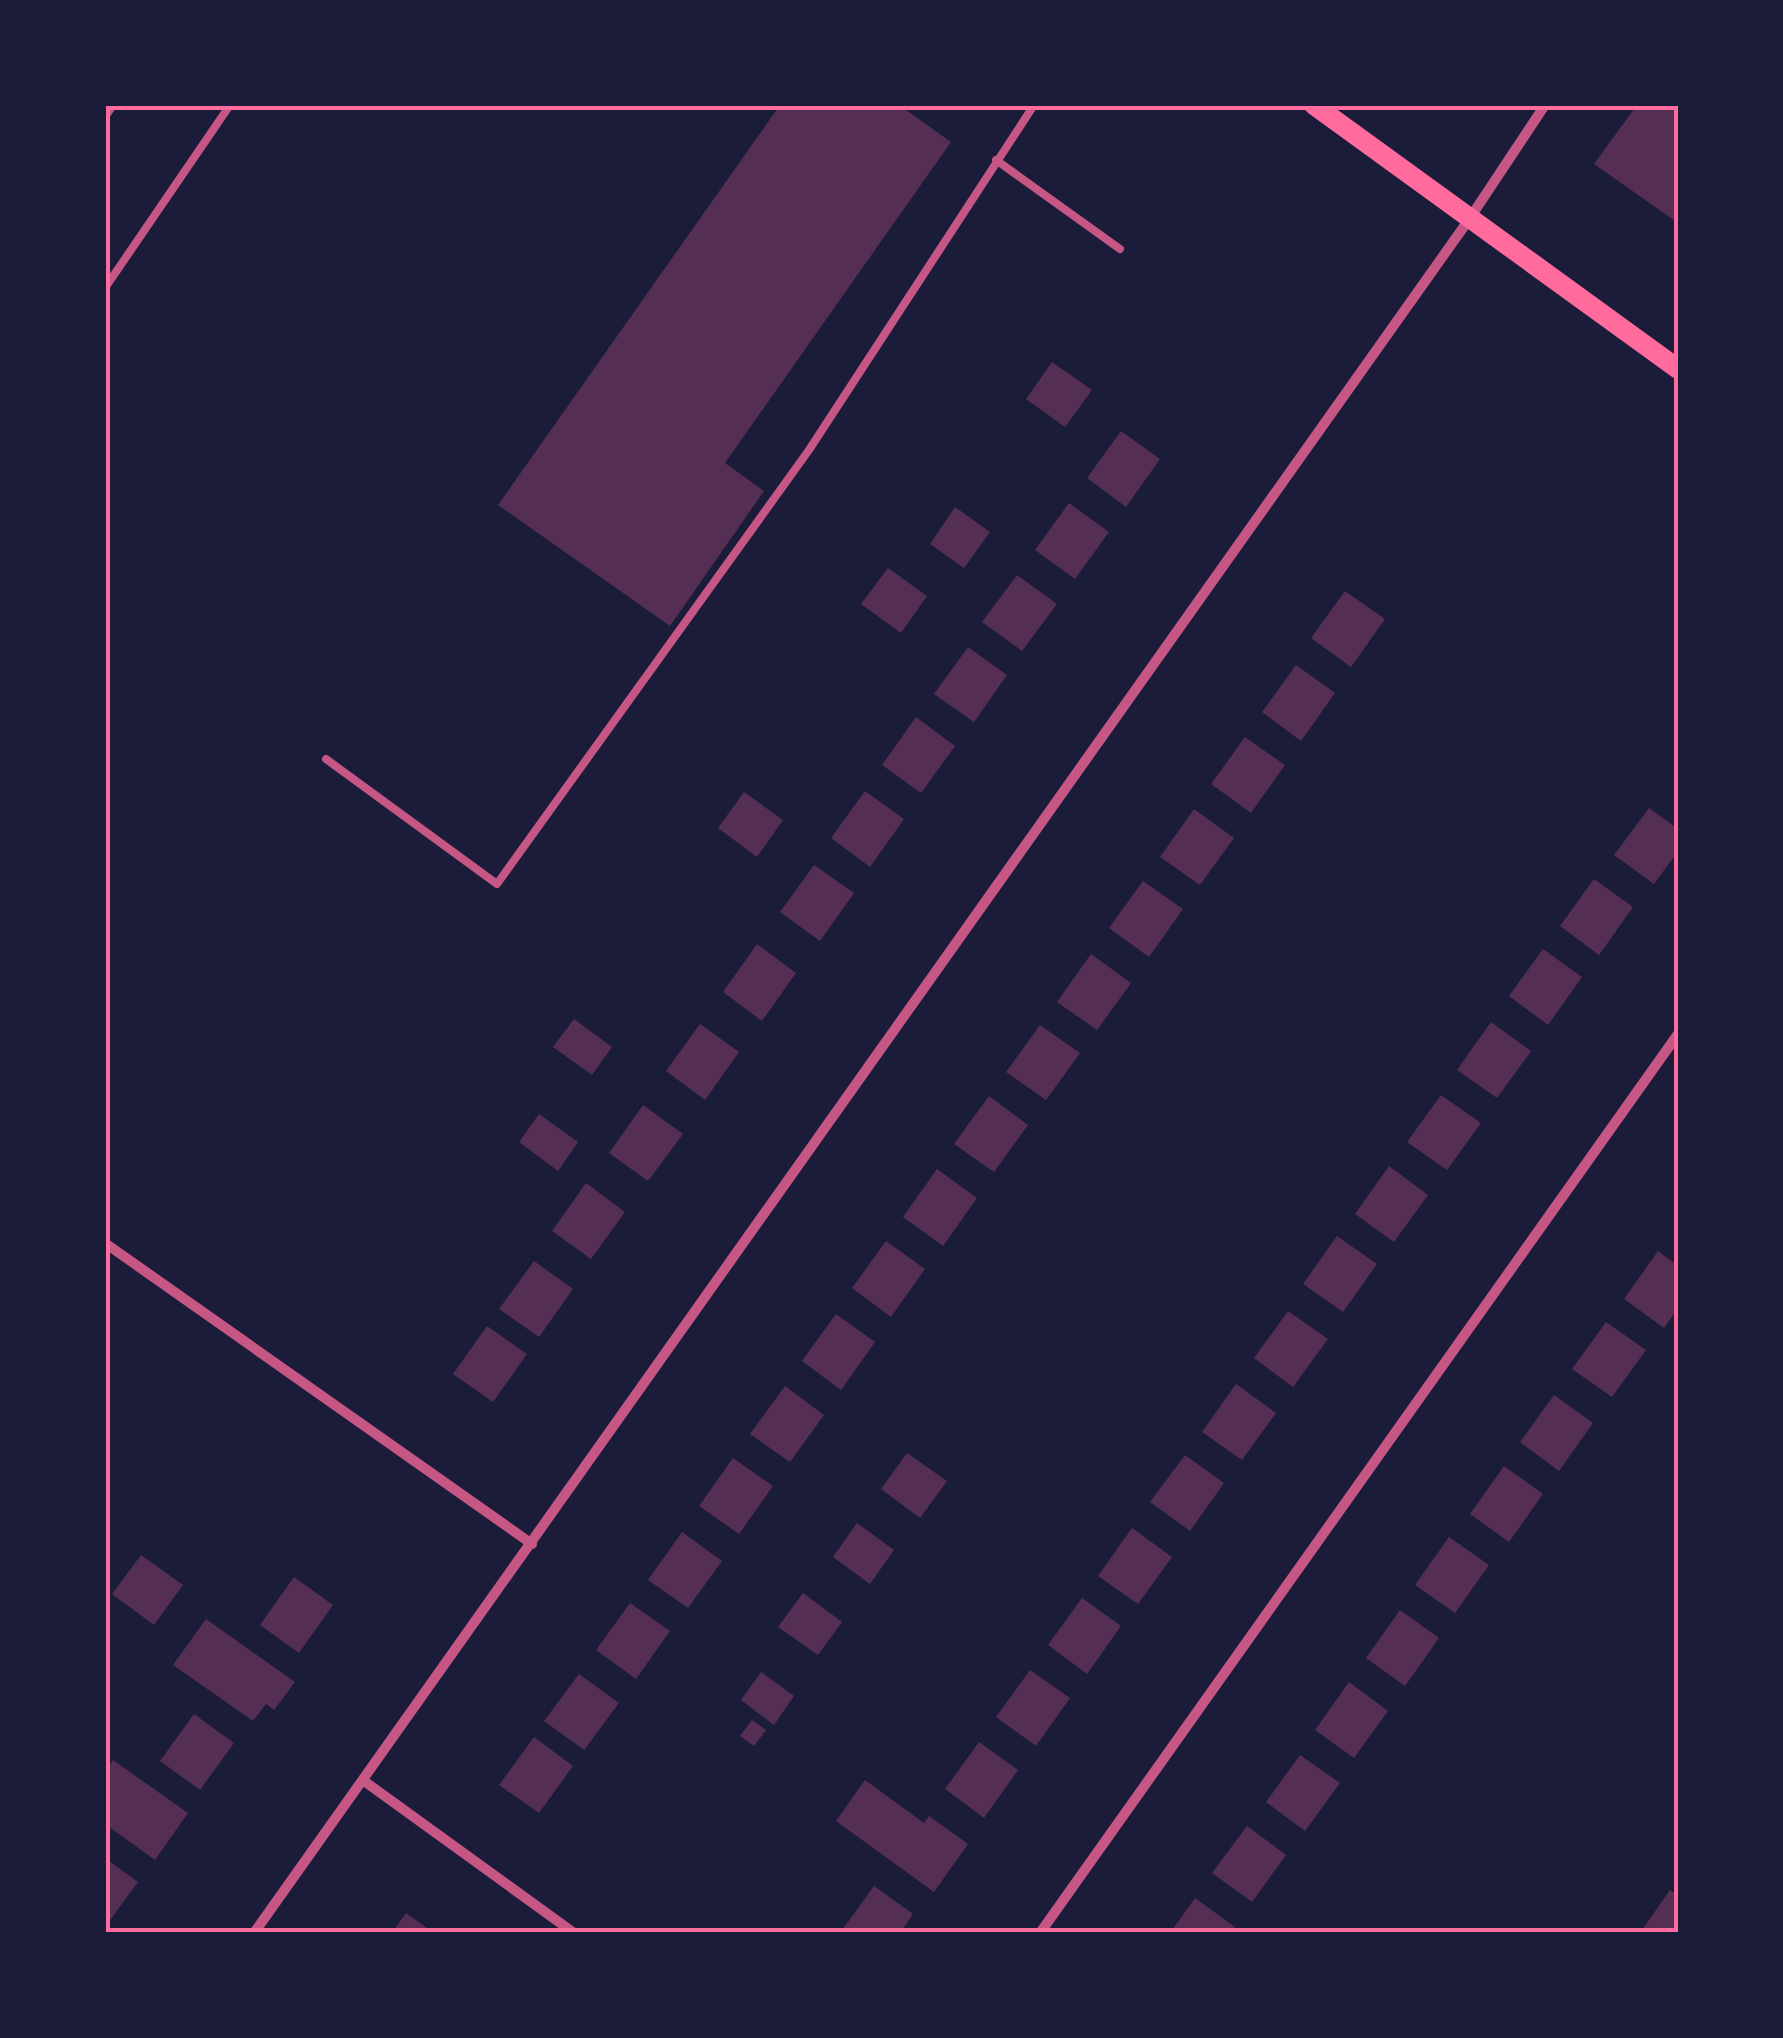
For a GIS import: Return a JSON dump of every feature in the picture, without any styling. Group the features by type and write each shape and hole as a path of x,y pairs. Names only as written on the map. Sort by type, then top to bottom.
{"main road":[{"path":"1314,105 1678,369"}],"street":[{"path":"254,1933 1470,218 1545,105"},
{"path":"1040,1933 1678,1034"},
{"path":"105,1243 532,1544"},
{"path":"364,1781 574,1933"}],"lane":[{"path":"105,117 114,105"},
{"path":"105,288 230,105"},
{"path":"326,759 497,884 809,450 1034,105"},
{"path":"996,160 1120,249"}],"building":[{"path":"780,105 899,105 951,142 725,463 764,491 670,626 498,505"},
{"path":"1637,105 1678,105 1678,223 1594,164"},
{"path":"1052,362 1092,390 1065,427 1026,399"},
{"path":"1121,431 1160,459 1126,507 1087,478"},
{"path":"1069,503 1109,532 1075,579 1035,550"},
{"path":"955,507 990,532 964,568 930,544"},
{"path":"888,568 927,596 901,633 861,604"},
{"path":"1017,575 1057,604 1022,651 982,622"},
{"path":"1345,591 1385,619 1351,667 1311,638"},
{"path":"968,647 1007,675 974,722 934,694"},
{"path":"1296,665 1335,693 1301,741 1262,712"},
{"path":"916,717 955,746 921,793 882,765"},
{"path":"1245,737 1285,765 1251,813 1211,784"},
{"path":"865,791 904,819 870,867 831,838"},
{"path":"744,792 783,820 757,857 718,828"},
{"path":"1649,808 1678,829 1678,851 1654,884 1614,855"},
{"path":"1194,809 1234,838 1200,885 1160,857"},
{"path":"814,865 854,893 820,941 780,912"},
{"path":"1594,879 1633,907 1599,955 1560,926"},
{"path":"1143,881 1183,909 1149,957 1109,928"},
{"path":"757,944 796,973 762,1021 723,992"},
{"path":"1543,949 1582,977 1548,1025 1509,996"},
{"path":"1091,954 1131,983 1097,1030 1057,1002"},
{"path":"574,1019 612,1047 592,1075 553,1047"},
{"path":"1491,1022 1531,1051 1497,1098 1457,1070"},
{"path":"700,1024 739,1052 705,1100 666,1071"},
{"path":"1040,1025 1080,1053 1046,1100 1006,1072"},
{"path":"1441,1095 1481,1123 1447,1170 1407,1142"},
{"path":"989,1096 1028,1125 994,1172 954,1144"},
{"path":"643,1105 683,1134 648,1181 609,1153"},
{"path":"539,1114 578,1142 558,1171 519,1142"},
{"path":"1389,1166 1428,1195 1394,1242 1355,1214"},
{"path":"937,1169 977,1198 943,1246 903,1217"},
{"path":"586,1183 625,1212 591,1259 552,1231"},
{"path":"1337,1236 1377,1264 1343,1312 1303,1284"},
{"path":"886,1241 925,1269 891,1317 852,1288"},
{"path":"1658,1251 1678,1266 1678,1308 1664,1328 1624,1299"},
{"path":"534,1261 573,1289 539,1337 499,1309"},
{"path":"1288,1311 1328,1339 1293,1387 1254,1358"},
{"path":"836,1314 875,1342 841,1390 802,1361"},
{"path":"1606,1322 1646,1350 1612,1397 1572,1369"},
{"path":"487,1326 527,1354 493,1402 453,1374"},
{"path":"1236,1384 1276,1413 1242,1460 1202,1432"},
{"path":"785,1386 824,1415 790,1462 750,1434"},
{"path":"1554,1395 1593,1423 1559,1471 1520,1442"},
{"path":"907,1453 947,1481 920,1518 881,1489"},
{"path":"1185,1455 1224,1483 1190,1531 1150,1502"},
{"path":"733,1458 773,1486 739,1534 699,1506"},
{"path":"1504,1466 1543,1494 1509,1542 1470,1514"},
{"path":"857,1523 894,1550 870,1584 833,1557"},
{"path":"1132,1528 1172,1557 1138,1604 1098,1576"},
{"path":"682,1532 722,1561 688,1608 648,1580"},
{"path":"1449,1537 1489,1565 1455,1613 1415,1585"},
{"path":"141,1555 183,1585 154,1625 112,1594"},
{"path":"294,1577 333,1605 299,1653 260,1625"},
{"path":"803,1593 842,1622 818,1655 778,1627"},
{"path":"1082,1598 1121,1626 1087,1674 1048,1645"},
{"path":"630,1603 670,1631 636,1679 596,1650"},
{"path":"1400,1610 1439,1638 1405,1686 1366,1658"},
{"path":"206,1619 295,1682 274,1710 266,1704 253,1721 173,1665"},
{"path":"1030,1670 1070,1698 1036,1746 996,1717"},
{"path":"761,1672 794,1696 774,1725 741,1700"},
{"path":"579,1674 619,1703 584,1750 544,1721"},
{"path":"1349,1682 1388,1711 1354,1758 1315,1730"},
{"path":"194,1714 234,1743 200,1790 160,1761"},
{"path":"752,1720 766,1730 754,1746 740,1736"},
{"path":"534,1737 573,1766 539,1813 499,1785"},
{"path":"979,1742 1018,1770 984,1818 945,1789"},
{"path":"1300,1755 1340,1783 1305,1831 1266,1802"},
{"path":"113,1760 188,1813 155,1860 105,1824 105,1772"},
{"path":"865,1780 924,1823 929,1816 968,1844 934,1892 836,1821"},
{"path":"1247,1826 1286,1855 1252,1902 1212,1873"},
{"path":"105,1858 138,1882 105,1927"},
{"path":"874,1886 913,1914 900,1933 840,1933"},
{"path":"1670,1890 1678,1895 1678,1933 1640,1933"},
{"path":"1195,1898 1235,1927 1230,1933 1170,1933"},
{"path":"406,1913 434,1933 392,1933"}]}
